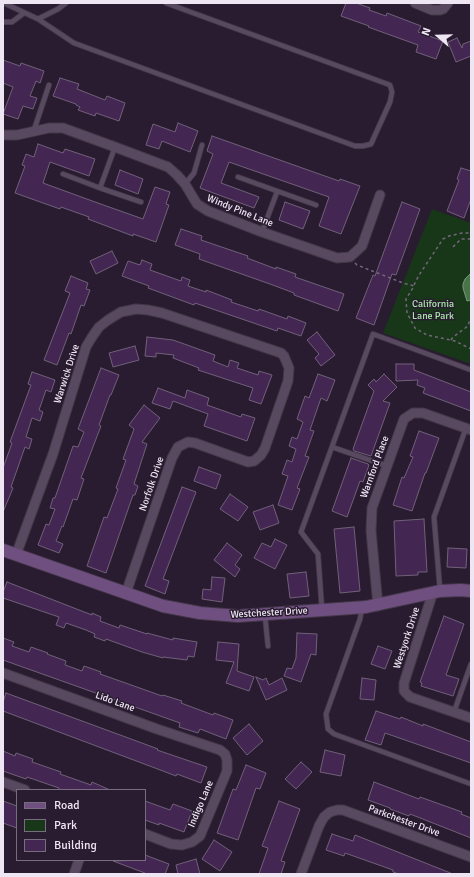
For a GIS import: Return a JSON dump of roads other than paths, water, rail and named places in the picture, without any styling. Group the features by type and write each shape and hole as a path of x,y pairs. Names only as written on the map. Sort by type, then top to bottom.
{"street":[{"path":"416,3 432,10 443,9 448,3"},
{"name":"Windy Pine Lane","path":"3,135 17,135 34,130 63,128 115,147 168,167 185,184 197,204 208,211 262,232 337,258 350,257 362,246 380,195"},
{"name":"Warwick Drive","path":"16,555 53,454 86,347 95,332 108,320 121,312 136,310 148,310 162,313 281,353 287,362"},
{"name":"Norfolk Drive","path":"126,593 172,458 178,447 188,442 195,443 248,462 254,461 261,456 288,381 289,368 287,362"},
{"name":"Warnford Place","path":"378,606 371,531 372,508 404,419 413,413 423,413 468,429"},
{"name":"Westchester Drive","path":"3,550 163,606 200,613 238,616 362,608 378,606 437,592 461,590 471,591"},
{"name":"Westyork Drive","path":"437,592 404,683 404,691 410,697 454,712"},
{"name":"Lido Lane","path":"3,672 156,729 220,750"},
{"path":"454,712 471,718"},
{"name":"Indigo Lane","path":"146,834 171,844 182,845 192,842 200,836 227,771 227,760 225,754 220,750"},
{"path":"3,782 22,789"},
{"name":"Parkchester Drive","path":"301,874 319,826 324,817 330,812 343,810 471,857"},
{"path":"74,874 79,861"}],"lane":[{"path":"4,3 38,19 74,43 355,146 371,144 390,102 392,92 390,85 166,3"},
{"path":"38,19 58,9 66,3"},
{"path":"3,22 12,22 24,12"},
{"path":"34,130 49,84"},
{"path":"185,184 194,173 202,145"},
{"path":"100,188 115,147"},
{"path":"63,174 141,202"},
{"path":"238,177 316,206"},
{"path":"262,232 277,192"},
{"path":"322,610 318,554 301,532 373,334 471,370"},
{"path":"437,592 434,517 468,429"},
{"path":"332,447 387,466"},
{"path":"362,608 360,619 326,714 328,729 334,734 471,784"},
{"path":"265,614 268,646"},
{"path":"454,712 471,664"}],"park label":[{"name":"California Lane Park","path":"433,310"}]}
